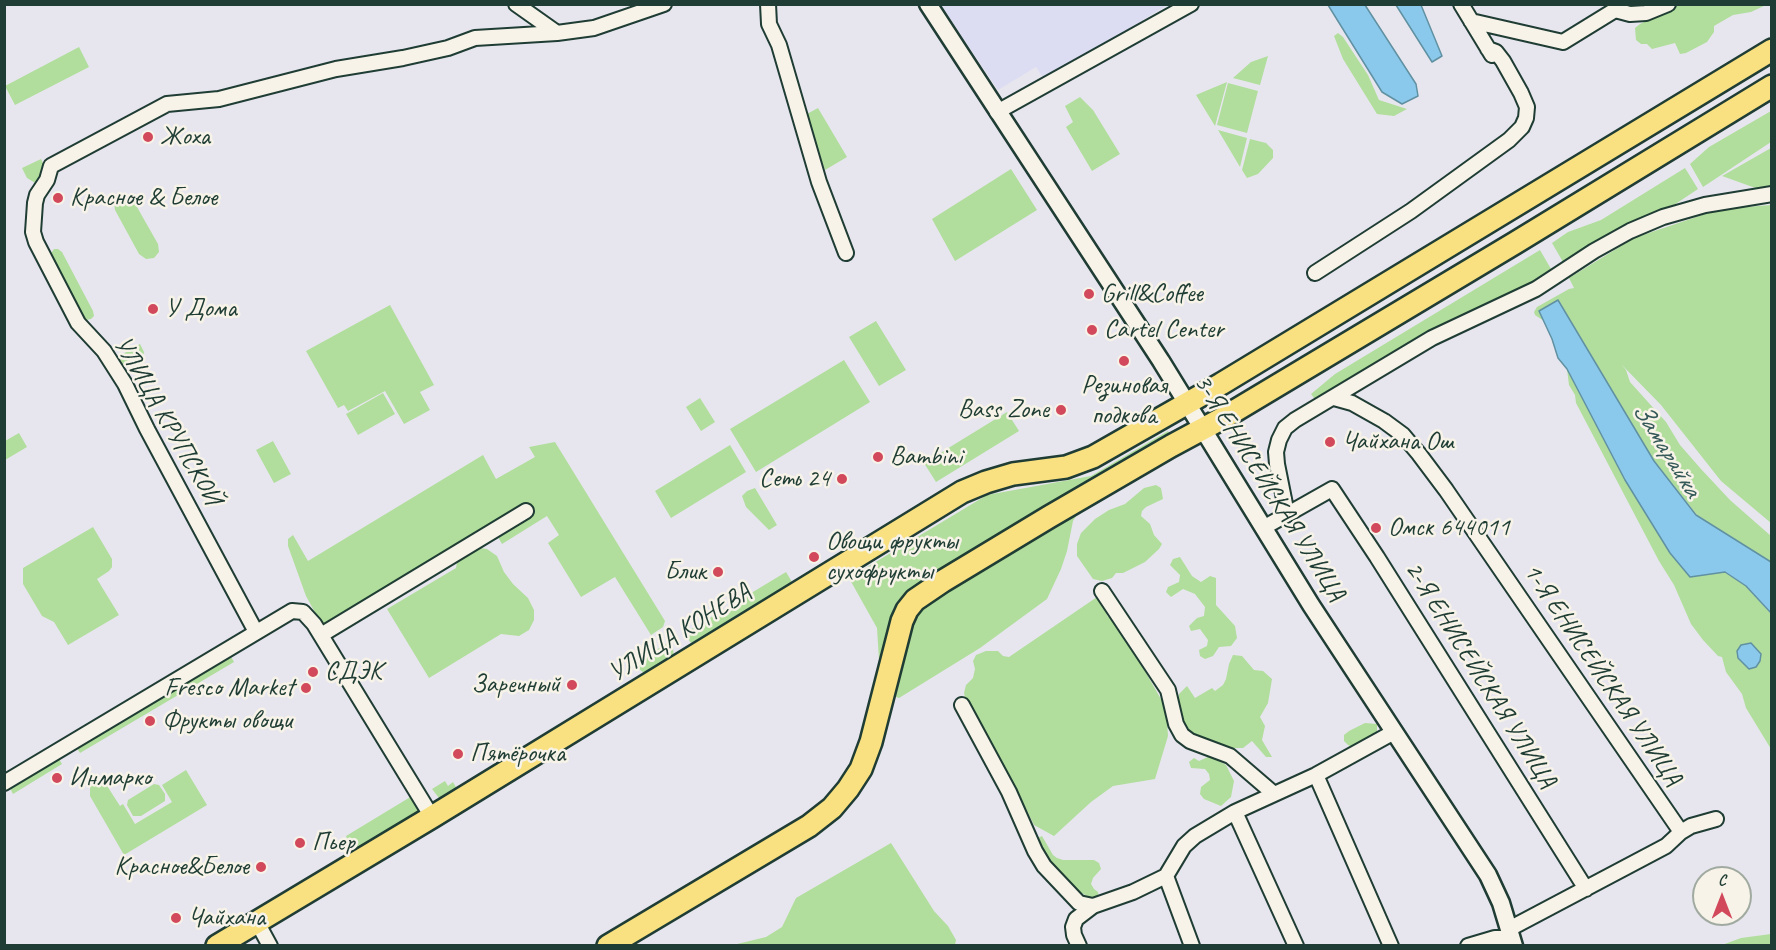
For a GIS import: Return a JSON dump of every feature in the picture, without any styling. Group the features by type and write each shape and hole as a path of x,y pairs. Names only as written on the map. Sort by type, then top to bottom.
{"main road":[{"name":"УЛИЦА КОНЕВА","path":"217,945 432,817 962,492 1004,477 1066,467 1093,457 1188,404 1772,50"},
{"path":"608,945 809,826 832,808 861,769 871,742 902,621 915,600 998,548 1515,243 1772,86"}],"street":[{"path":"516,4 557,33 594,28 664,4"},
{"path":"768,4 770,24 779,45 819,182 846,253"},
{"name":"3-Я ЕНИСЕЙСКАЯ УЛИЦА","path":"928,4 1188,404 1311,605 1488,875 1501,903 1512,937"},
{"path":"998,112 1191,4"},
{"path":"1315,273 1411,212 1488,156 1522,127 1527,107 1521,93 1503,60 1496,52 1490,52 1461,4"},
{"path":"1471,21 1563,42 1615,10 1630,14 1646,14 1668,4"},
{"name":"УЛИЦА КРУПСКОЙ","path":"256,633 125,384 104,351 78,323 36,242 33,232 35,203 37,195 47,180 51,166 167,104 219,99 336,69 448,48 475,38 557,33"},
{"path":"1263,528 1287,514 1276,464 1279,440 1285,428 1295,420 1432,338 1536,289 1594,251 1630,231 1705,205 1772,194"},
{"name":"1-Я ЕНИСЕЙСКАЯ УЛИЦА","path":"1334,398 1352,403 1384,421 1403,435 1419,454 1681,832"},
{"name":"2-Я ЕНИСЕЙСКАЯ УЛИЦА","path":"1287,514 1332,489 1377,556 1586,889"},
{"path":"321,634 526,511"},
{"path":"1102,591 1168,690 1176,724 1182,735 1190,741 1230,756 1273,793"},
{"path":"4,783 292,611 303,612 321,634 432,817"},
{"path":"962,705 1009,792 1044,866 1079,903 1093,906"},
{"path":"1077,940 1073,927 1076,919 1093,906 1134,892 1166,876 1177,856 1190,841 1235,812 1316,775 1394,732"},
{"path":"1316,775 1391,945"},
{"path":"1235,812 1296,945"},
{"path":"1468,945 1495,938 1512,937 1586,889 1666,846 1691,826 1716,819"},
{"path":"1166,876 1192,945"},
{"path":"257,922 270,945"}],"shaded area":[{"path":"941,5 1167,5 1045,81 1036,67 998,90"}],"green space":[{"path":"1678,5 1766,5 1751,12 1733,15 1714,26 1714,32 1707,42 1686,53 1680,54 1675,43 1652,49 1647,44 1641,44 1636,40 1635,28"},
{"path":"1338,33 1368,75 1379,100 1407,109 1394,116 1377,114 1343,59 1334,36"},
{"path":"79,47 89,67 15,105 5,86"},
{"path":"1268,56 1260,85 1233,78 1251,62"},
{"path":"1227,82 1215,126 1196,95"},
{"path":"1228,83 1258,91 1247,133 1217,125"},
{"path":"1080,97 1093,110 1120,154 1092,171 1066,127 1073,122 1065,106"},
{"path":"818,108 847,157 825,170 805,115"},
{"path":"1771,111 1771,142 1703,187 1690,164 1709,147"},
{"path":"1218,130 1247,138 1240,167"},
{"path":"1250,139 1266,143 1273,150 1273,158 1258,174 1247,178 1242,170"},
{"path":"1771,148 1771,188 1761,190 1722,176"},
{"path":"41,159 46,169 37,184 27,178 22,168"},
{"path":"1685,168 1698,189 1662,213 1617,229 1563,262 1552,243 1568,232 1601,220"},
{"path":"1011,169 1037,210 955,261 932,219"},
{"path":"123,194 133,200 158,244 159,252 154,258 146,259 139,254 115,210 116,198"},
{"path":"1771,205 1771,523 1721,481 1661,405 1621,364 1630,382 1666,422 1680,445 1730,500 1771,536 1771,562 1697,515 1654,461 1559,301 1539,311 1544,321 1534,312 1537,307 1574,288 1569,278 1634,238 1720,209"},
{"path":"54,249 62,252 93,311 94,316 91,319 86,320 82,317 50,255"},
{"path":"1540,250 1551,269 1514,293 1317,402 1311,394 1335,374"},
{"path":"390,305 434,385 420,392 430,410 404,424 385,391 348,411 344,405 338,408 306,351"},
{"path":"876,321 906,370 879,386 849,337"},
{"path":"140,344 144,352 142,364 137,369 124,366 118,357"},
{"path":"844,360 870,402 756,472 730,429"},
{"path":"1567,369 1625,480 1670,553 1690,577 1724,572 1746,586 1771,614 1771,749 1746,708 1742,694 1726,672 1722,657 1718,656 1691,624 1674,585 1659,561 1576,403 1575,395 1569,385"},
{"path":"383,393 395,414 358,435 346,414"},
{"path":"700,398 715,422 701,431 686,407"},
{"path":"1007,412 1019,431 936,482 924,463"},
{"path":"1168,431 1171,436 898,601 893,609 877,673 879,660 877,628 849,578 987,495 1091,476"},
{"path":"19,433 27,447 5,460 5,441"},
{"path":"273,441 291,474 274,483 256,450"},
{"path":"555,442 665,621 663,627 651,635 615,577 581,597 548,543 559,535 547,516 502,544 495,532 323,627 306,596 288,546 288,539 293,535 308,561 483,455 496,479 535,457 529,447"},
{"path":"730,445 746,472 671,518 655,491"},
{"path":"1156,485 1161,488 1163,499 1146,507 1141,516 1150,524 1154,535 1162,544 1159,549 1145,562 1123,573 1116,573 1112,578 1102,581 1093,579 1077,556 1077,544 1081,533 1095,519 1109,510 1125,504 1144,488"},
{"path":"755,488 777,525 769,530 746,507 742,496"},
{"path":"1078,513 1073,521 1061,569 1047,599 980,648 899,698 891,695 906,634 914,617 923,607"},
{"path":"93,527 112,559 112,567 109,571 97,579 119,615 68,645 54,622 42,616 23,584 23,568"},
{"path":"474,547 487,549 497,556 504,572 528,598 534,610 534,620 529,630 519,636 501,634 429,678 387,609 456,568 458,557"},
{"path":"1180,557 1192,576 1201,582 1210,576 1216,578 1216,605 1235,626 1237,638 1231,646 1219,647 1213,656 1205,659 1200,656 1199,650 1207,646 1208,640 1200,629 1191,631 1189,626 1197,618 1204,616 1205,607 1195,594 1183,589 1171,597 1166,592 1168,587 1179,582 1180,575 1170,565 1173,559"},
{"path":"786,572 792,582 773,599 697,645 690,642 685,633"},
{"path":"1100,595 1106,607 1107,616 1117,622 1166,708 1168,736 1155,779 1113,786 1091,802 1054,836 1034,825 1020,797 1000,771 991,745 980,735 969,713 964,693 966,685 973,678 975,669 973,661 976,655 986,651 998,651 1003,656 1009,657"},
{"path":"666,644 673,648 674,658 647,675 632,664"},
{"path":"230,655 234,662 80,753 75,745"},
{"path":"1233,655 1242,656 1254,670 1263,671 1272,679 1268,703 1260,717 1265,726 1262,740 1272,757 1266,757 1252,741 1243,748 1222,748 1186,730 1177,706 1179,694 1187,686 1195,698 1212,688 1215,691 1223,685 1226,679"},
{"path":"1365,723 1377,724 1377,736 1354,748 1348,745 1344,741 1344,735"},
{"path":"1210,756 1226,765 1234,781 1231,797 1221,806 1204,799 1200,794 1201,787 1210,780 1209,774 1205,769 1191,768 1189,762 1194,758 1199,761"},
{"path":"58,757 62,764 13,794 9,786"},
{"path":"186,770 207,805 124,855 90,796 90,785 102,778 120,806 123,804 135,824 172,802 162,785"},
{"path":"445,781 448,786 453,782 458,791 439,798 432,789"},
{"path":"154,784 159,785 165,794 165,801 141,816 133,816 127,805 128,800"},
{"path":"412,796 418,810 416,815 358,851 351,848 346,836"},
{"path":"1042,836 1057,858 1094,860 1099,863 1101,869 1091,884 1098,892 1099,898 1094,900 1073,888 1046,860 1036,839"},
{"path":"891,843 934,911 948,926 956,940 955,945 733,945 766,937 782,927 796,898"},
{"path":"1771,934 1771,945 1722,945 1741,938"}],"water":[{"path":"1328,5 1365,5 1416,84 1418,96 1402,104 1382,92"},
{"path":"1396,5 1421,5 1442,56 1432,62"},
{"path":"1558,300 1654,461 1696,515 1771,562 1771,613 1746,586 1725,572 1690,577 1670,553 1625,480 1567,369 1558,358 1539,311"},
{"path":"1751,643 1761,654 1756,667 1749,669 1738,658 1737,651 1741,645"}],"place":[{"name":"Жоха","path":"148,137"},
{"name":"Красное & Белое","path":"58,198"},
{"name":"Grill&Coffee","path":"1089,294"},
{"name":"У Дома","path":"153,309"},
{"name":"Cartel Center","path":"1092,330"},
{"name":"Резиновая подкова","path":"1124,361"},
{"name":"Bass Zone","path":"1061,410"},
{"name":"Чайхана Ош","path":"1330,442"},
{"name":"Bambini","path":"878,457"},
{"name":"Сеть 24","path":"842,479"},
{"name":"Омск 644011","path":"1376,528"},
{"name":"Овощи фрукты сухофрукты","path":"814,557"},
{"name":"Блик","path":"718,572"},
{"name":"СДЭК","path":"313,672"},
{"name":"Заречный","path":"572,685"},
{"name":"Fresco Market","path":"306,688"},
{"name":"Фрукты овощи","path":"150,721"},
{"name":"Пятёрочка","path":"458,754"},
{"name":"Инмарко","path":"57,778"},
{"name":"Пьер","path":"300,843"},
{"name":"Красное&Белое","path":"261,867"},
{"name":"Чайхана","path":"176,918"}],"water label":[{"name":"Замарайка","path":"1666,450"}]}
